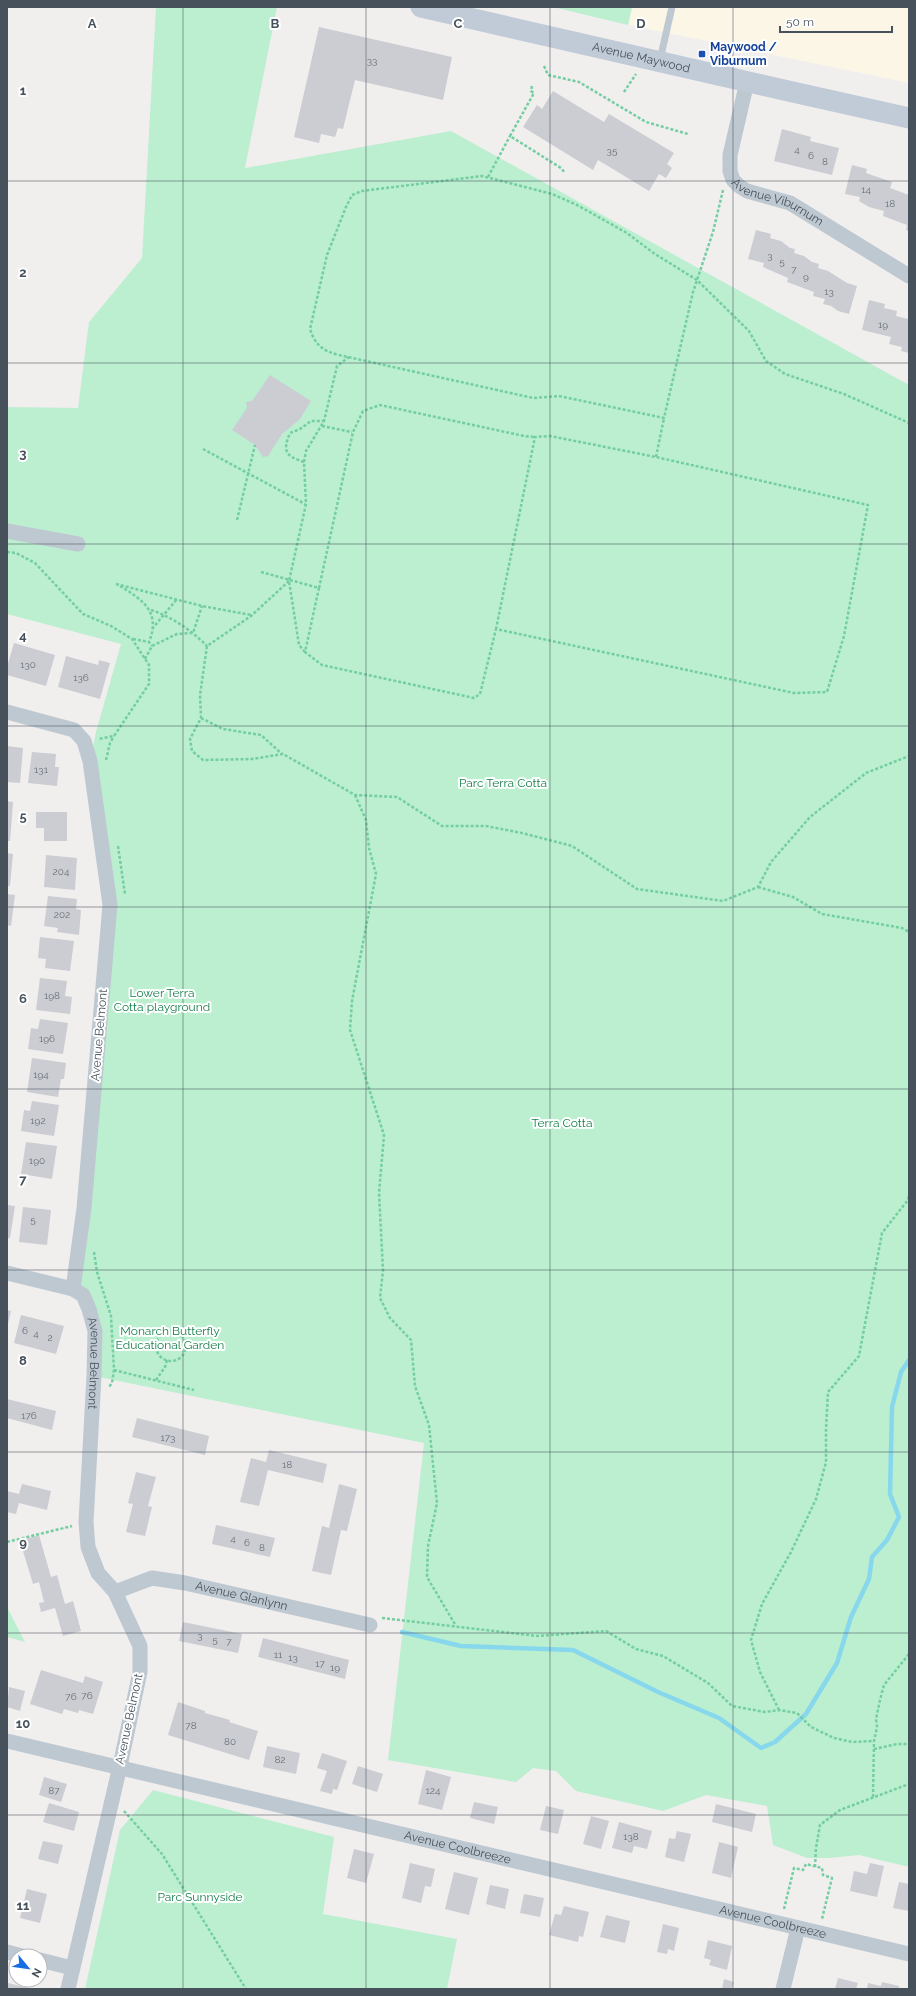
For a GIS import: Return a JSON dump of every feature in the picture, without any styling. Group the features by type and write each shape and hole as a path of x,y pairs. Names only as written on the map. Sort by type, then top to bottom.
{"street":[{"name":"Avenue Maywood","path":"421,7 909,118"},
{"name":"Avenue Viburnum","path":"747,82 730,154 730,171 733,180 747,191 790,203 909,276"},
{"path":"7,531 78,544"},
{"name":"Avenue Belmont","path":"7,712 74,730 84,741 90,761 110,905 84,1208 73,1289 83,1295 89,1309 95,1331 86,1522 88,1547 98,1573 115,1592 140,1646 140,1672 120,1766 68,1989"},
{"path":"7,1273 73,1289"},
{"name":"Avenue Glanlynn","path":"115,1592 152,1578 192,1584 370,1624"},
{"name":"Avenue Coolbreeze","path":"7,1741 120,1766 909,1954"},
{"path":"783,1989 798,1928"},
{"path":"48,1962 72,1968"}],"lane":[{"path":"660,62 672,7"}],"path":[{"path":"544,66 548,75 579,82 646,122 688,134"},
{"path":"624,92 638,70"},
{"path":"488,177 534,93 531,91 532,86"},
{"path":"510,136 561,168 565,174"},
{"path":"664,418 559,396 533,398 326,352 319,346 310,329 327,256 352,195 362,191 482,176 552,194 577,205 627,233 656,254 697,280 749,331 766,361 785,374 844,394 909,423"},
{"path":"656,457 693,292 725,186"},
{"path":"350,357 337,366 324,421 306,451 304,462 306,504 289,581 299,645 305,652 322,665 474,698 480,694 496,629 535,436"},
{"path":"305,652 353,432 363,411 380,405 524,436 550,436 656,457 868,505 844,636 827,692 794,693 496,629"},
{"path":"304,462 287,454 285,448 290,433 300,430 311,421 324,421"},
{"path":"322,426 353,432"},
{"path":"237,520 255,445"},
{"path":"203,449 306,504"},
{"path":"7,552 16,553 35,563 83,614 111,626 132,639 149,642 152,646"},
{"path":"261,572 289,581 319,588"},
{"path":"283,754 252,759 203,760 192,751 190,739 200,718 200,695 207,646 251,616 289,581"},
{"path":"207,646 194,633 164,615 150,610 139,597 116,584 202,606 251,616"},
{"path":"152,629 177,600"},
{"path":"194,633 202,606"},
{"path":"149,642 152,629 150,610"},
{"path":"145,659 152,646 177,634 194,633"},
{"path":"95,740 114,736 149,684 148,664 132,639"},
{"path":"200,718 223,729 261,736 283,754 355,795 397,797 442,826 486,826 522,832 572,846 637,889 723,901 758,887 793,897 822,914 902,928 909,932"},
{"path":"758,887 771,862 810,817 866,773 909,756"},
{"path":"355,795 366,820 369,848 376,874 352,1001 350,1030 384,1136 379,1193 383,1270 380,1298 390,1318 411,1340 415,1386 428,1425 437,1503 428,1546 427,1577 456,1626"},
{"path":"779,1710 760,1672 751,1640 762,1604 791,1552 816,1499 826,1462 828,1392 859,1356 882,1233 908,1200 909,1195"},
{"path":"175,1331 181,1334 184,1339 184,1352 180,1357 174,1360 167,1360 157,1352 156,1345 162,1334 175,1331"},
{"path":"155,1380 165,1368 167,1360"},
{"path":"114,1370 194,1390"},
{"path":"7,1542 86,1522"},
{"path":"370,1624 379,1618 537,1636 606,1631 636,1649 663,1656 708,1683 732,1706 764,1712 779,1710 797,1713 811,1727 834,1738 852,1742 874,1741"},
{"path":"874,1797 874,1741 877,1727 876,1719 884,1685 909,1654"},
{"path":"874,1749 898,1744 909,1744"},
{"path":"815,1867 816,1848 820,1825 840,1810 909,1784"},
{"path":"120,1810 125,1812 162,1854 246,1989"},
{"path":"783,1912 794,1868 803,1870 806,1864 822,1868 823,1875 832,1878 821,1922"}],"shaded area":[{"path":"632,7 909,7 909,83 629,25"}],"green space":[{"name":"Parc Terra Cotta","path":"156,7 277,7 245,168 451,131 909,385 909,1867 859,1855 829,1858 807,1858 773,1845 767,1806 706,1795 663,1811 576,1791 556,1771 533,1768 516,1782 388,1760 424,1443 94,1376 95,1331 73,1289 110,905 90,761 96,732 121,644 7,614 7,407 78,408 89,322 142,258"},
{"path":"553,7 632,7 628,25"},
{"path":"7,1607 25,1642 7,1637"},
{"name":"Parc Sunnyside","path":"153,1790 334,1837 323,1914 457,1939 447,1989 85,1989 120,1830"}],"building":[{"path":"319,27 452,57 443,100 355,80 343,129 338,128 335,137 321,134 319,143 294,137"},
{"path":"553,91 604,122 609,114 674,153 667,164 672,168 666,178 659,174 649,191 598,160 593,170 523,127 537,105 542,109"},
{"path":"782,129 811,137 810,141 839,148 832,175 774,161"},
{"path":"852,165 867,169 866,173 892,182 890,188 909,195 909,231 906,230 907,225 883,216 884,211 869,207 859,201 860,197 845,194"},
{"path":"756,230 771,234 770,238 781,241 790,248 795,249 794,253 804,256 812,262 819,264 818,268 828,271 847,283 857,286 849,314 823,304 825,299 813,296 814,292 787,282 788,278 763,267 764,263 748,259"},
{"path":"869,300 885,304 884,308 897,311 896,316 908,319 909,353 901,351 902,347 889,344 891,337 862,330"},
{"path":"270,375 311,401 300,419 282,434 268,456 263,457 255,445 232,430 247,408 246,402 252,401"},
{"path":"14,643 55,655 46,686 7,675 7,667"},
{"path":"66,656 98,665 99,660 110,663 100,699 58,687"},
{"path":"7,746 23,748 20,783 7,782"},
{"path":"32,752 56,754 55,767 59,767 57,786 28,783"},
{"path":"7,801 13,802 10,841 7,841"},
{"path":"36,812 67,812 67,841 44,841 44,828 36,828"},
{"path":"7,853 13,854 10,886 7,886"},
{"path":"46,855 77,858 75,890 44,887"},
{"path":"7,894 15,895 11,926 7,925"},
{"path":"48,896 77,899 76,909 81,910 79,935 57,932 58,928 44,926"},
{"path":"40,937 74,941 70,971 45,968 46,959 38,958"},
{"path":"40,978 67,981 65,996 72,997 70,1014 36,1010"},
{"path":"40,1019 68,1023 63,1054 28,1049 31,1028 38,1029"},
{"path":"32,1058 66,1063 64,1079 61,1079 58,1097 27,1092"},
{"path":"32,1101 59,1105 54,1136 21,1131 24,1110 30,1111"},
{"path":"26,1142 57,1146 52,1179 21,1174"},
{"path":"7,1205 15,1206 10,1238 7,1238"},
{"path":"23,1207 51,1210 47,1245 19,1242"},
{"path":"7,1310 11,1311 8,1324 7,1324"},
{"path":"21,1315 64,1326 56,1354 14,1343"},
{"path":"7,1399 56,1411 52,1430 7,1418"},
{"path":"137,1418 209,1436 205,1455 132,1437"},
{"path":"269,1450 327,1464 323,1483 268,1470 259,1506 240,1502 251,1458 266,1462"},
{"path":"136,1472 156,1477 148,1506 152,1507 145,1536 126,1532 133,1504 128,1503"},
{"path":"22,1484 51,1491 47,1510 19,1503 16,1514 7,1512 7,1491 19,1494"},
{"path":"339,1484 357,1489 347,1531 341,1530 331,1575 312,1571 322,1526 329,1528"},
{"path":"216,1525 275,1538 270,1557 212,1544"},
{"path":"39,1535 51,1577 57,1575 65,1604 73,1601 81,1631 63,1636 55,1608 41,1612 39,1603 44,1602 39,1582 33,1584 20,1541"},
{"path":"183,1622 242,1634 238,1653 179,1641"},
{"path":"263,1638 349,1660 345,1679 258,1657"},
{"path":"41,1670 83,1683 85,1676 103,1682 93,1714 79,1710 78,1713 64,1709 62,1714 30,1704"},
{"path":"9,1687 25,1691 20,1711 7,1707"},
{"path":"178,1702 205,1711 205,1713 230,1720 229,1722 258,1731 249,1760 168,1735"},
{"path":"267,1746 300,1753 296,1774 263,1767"},
{"path":"322,1753 347,1761 337,1790 333,1789 332,1794 320,1791 327,1771 317,1768"},
{"path":"358,1766 383,1774 377,1792 352,1784"},
{"path":"426,1770 451,1777 442,1810 418,1804"},
{"path":"44,1777 67,1784 61,1802 39,1795"},
{"path":"474,1802 498,1807 494,1824 470,1818"},
{"path":"49,1803 79,1812 74,1831 43,1822"},
{"path":"716,1804 756,1814 752,1832 712,1822"},
{"path":"546,1806 564,1810 558,1834 540,1830"},
{"path":"591,1816 609,1821 601,1849 583,1844"},
{"path":"619,1822 652,1831 647,1849 634,1846 632,1853 612,1848"},
{"path":"677,1831 691,1834 684,1862 665,1857 669,1838 675,1839"},
{"path":"43,1841 63,1845 58,1864 38,1859"},
{"path":"719,1842 738,1847 731,1878 712,1873"},
{"path":"354,1849 374,1854 366,1883 347,1878"},
{"path":"410,1863 435,1869 431,1887 425,1886 421,1903 402,1898"},
{"path":"870,1863 884,1866 877,1897 850,1891 854,1871 867,1874"},
{"path":"454,1872 478,1878 469,1915 445,1909"},
{"path":"899,1882 909,1884 909,1911 893,1908"},
{"path":"490,1885 509,1889 505,1909 486,1904"},
{"path":"27,1889 47,1894 40,1923 20,1918"},
{"path":"524,1894 544,1898 540,1917 520,1913"},
{"path":"564,1906 589,1912 583,1937 579,1936 578,1942 549,1935 555,1914 561,1915"},
{"path":"606,1915 630,1921 625,1943 600,1937"},
{"path":"663,1924 679,1928 674,1951 668,1949 667,1954 657,1952"},
{"path":"708,1940 732,1946 727,1970 709,1965 711,1960 704,1958"},
{"path":"838,1978 858,1983 856,1989 835,1989"},
{"path":"724,1979 734,1982 732,1989 722,1989"},
{"path":"882,1982 899,1986 899,1989 867,1989 868,1983 881,1986"},
{"path":"8,1983 8,1988 29,1988 29,1989 7,1989"}],"waterway":[{"path":"402,1632 461,1646 573,1650 658,1692 719,1718 761,1748 775,1742 806,1714 837,1663 851,1617 869,1579 872,1557 887,1540 899,1517 890,1494 892,1407 901,1372 909,1360"}],"place":[{"name":"Maywood / Viburnum","path":"702,54"}],"park label":[{"name":"Lower Terra Cotta playground","path":"162,1000"},
{"name":"Terra Cotta","path":"562,1123"},
{"name":"Monarch Butterfly Educational Garden","path":"170,1338"}]}
